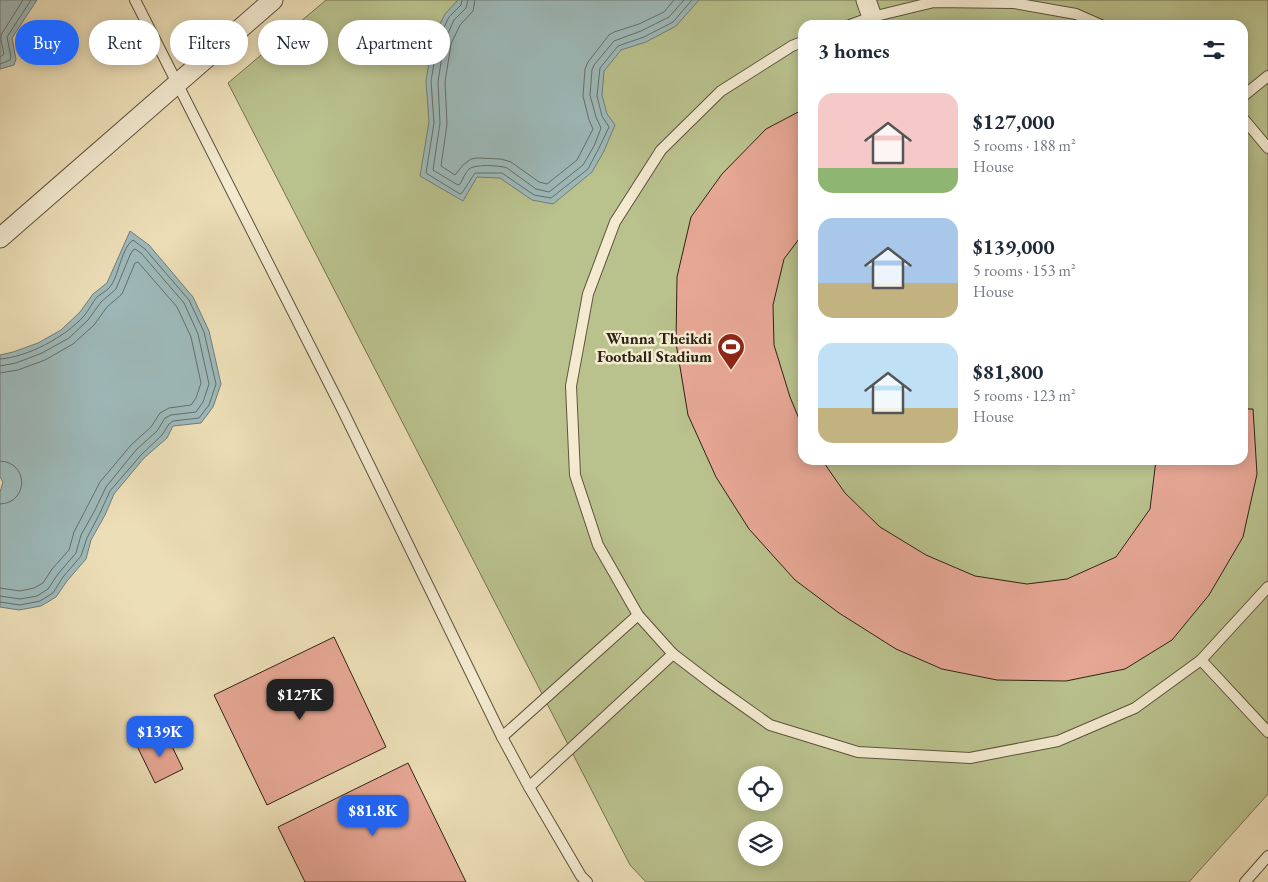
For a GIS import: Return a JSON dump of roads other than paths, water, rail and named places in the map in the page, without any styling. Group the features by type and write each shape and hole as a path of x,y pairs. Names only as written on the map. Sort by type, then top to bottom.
{"street":[{"path":"0,238 273,0"}],"lane":[{"path":"135,0 343,411 502,736 529,787 581,876 587,882"},
{"path":"856,20 869,9 934,2 1014,3 1076,14 1090,20"},
{"path":"798,44 721,90 661,150 615,222 588,294 570,386 575,475 598,544 638,615 673,654 770,725 858,752 970,758 1058,741 1135,708 1201,660 1268,587"},
{"path":"1248,92 1268,76"},
{"path":"1248,124 1268,148"},
{"path":"502,736 638,615"},
{"path":"529,787 673,654"},
{"path":"1201,660 1268,732"},
{"path":"1245,882 1268,856"}],"water":[{"path":"0,0 37,0 24,20 15,20 15,33 12,38 15,54 14,65 0,69"},
{"path":"458,0 699,0 676,26 646,42 621,50 604,71 602,95 607,114 615,125 604,151 592,172 553,204 532,200 500,178 477,177 463,201 420,176 429,122 426,81 429,65 450,65 450,20 442,20"},
{"path":"130,231 149,245 193,297 209,331 221,384 213,407 201,423 173,426 167,438 144,458 114,494 91,540 86,559 56,597 41,606 19,610 0,607 0,492 3,482 0,477 0,355 38,343 61,330 80,312 93,294 107,283"}],"place":[{"name":"Wunna Theikdi Football Stadium","path":"731,371"}]}
